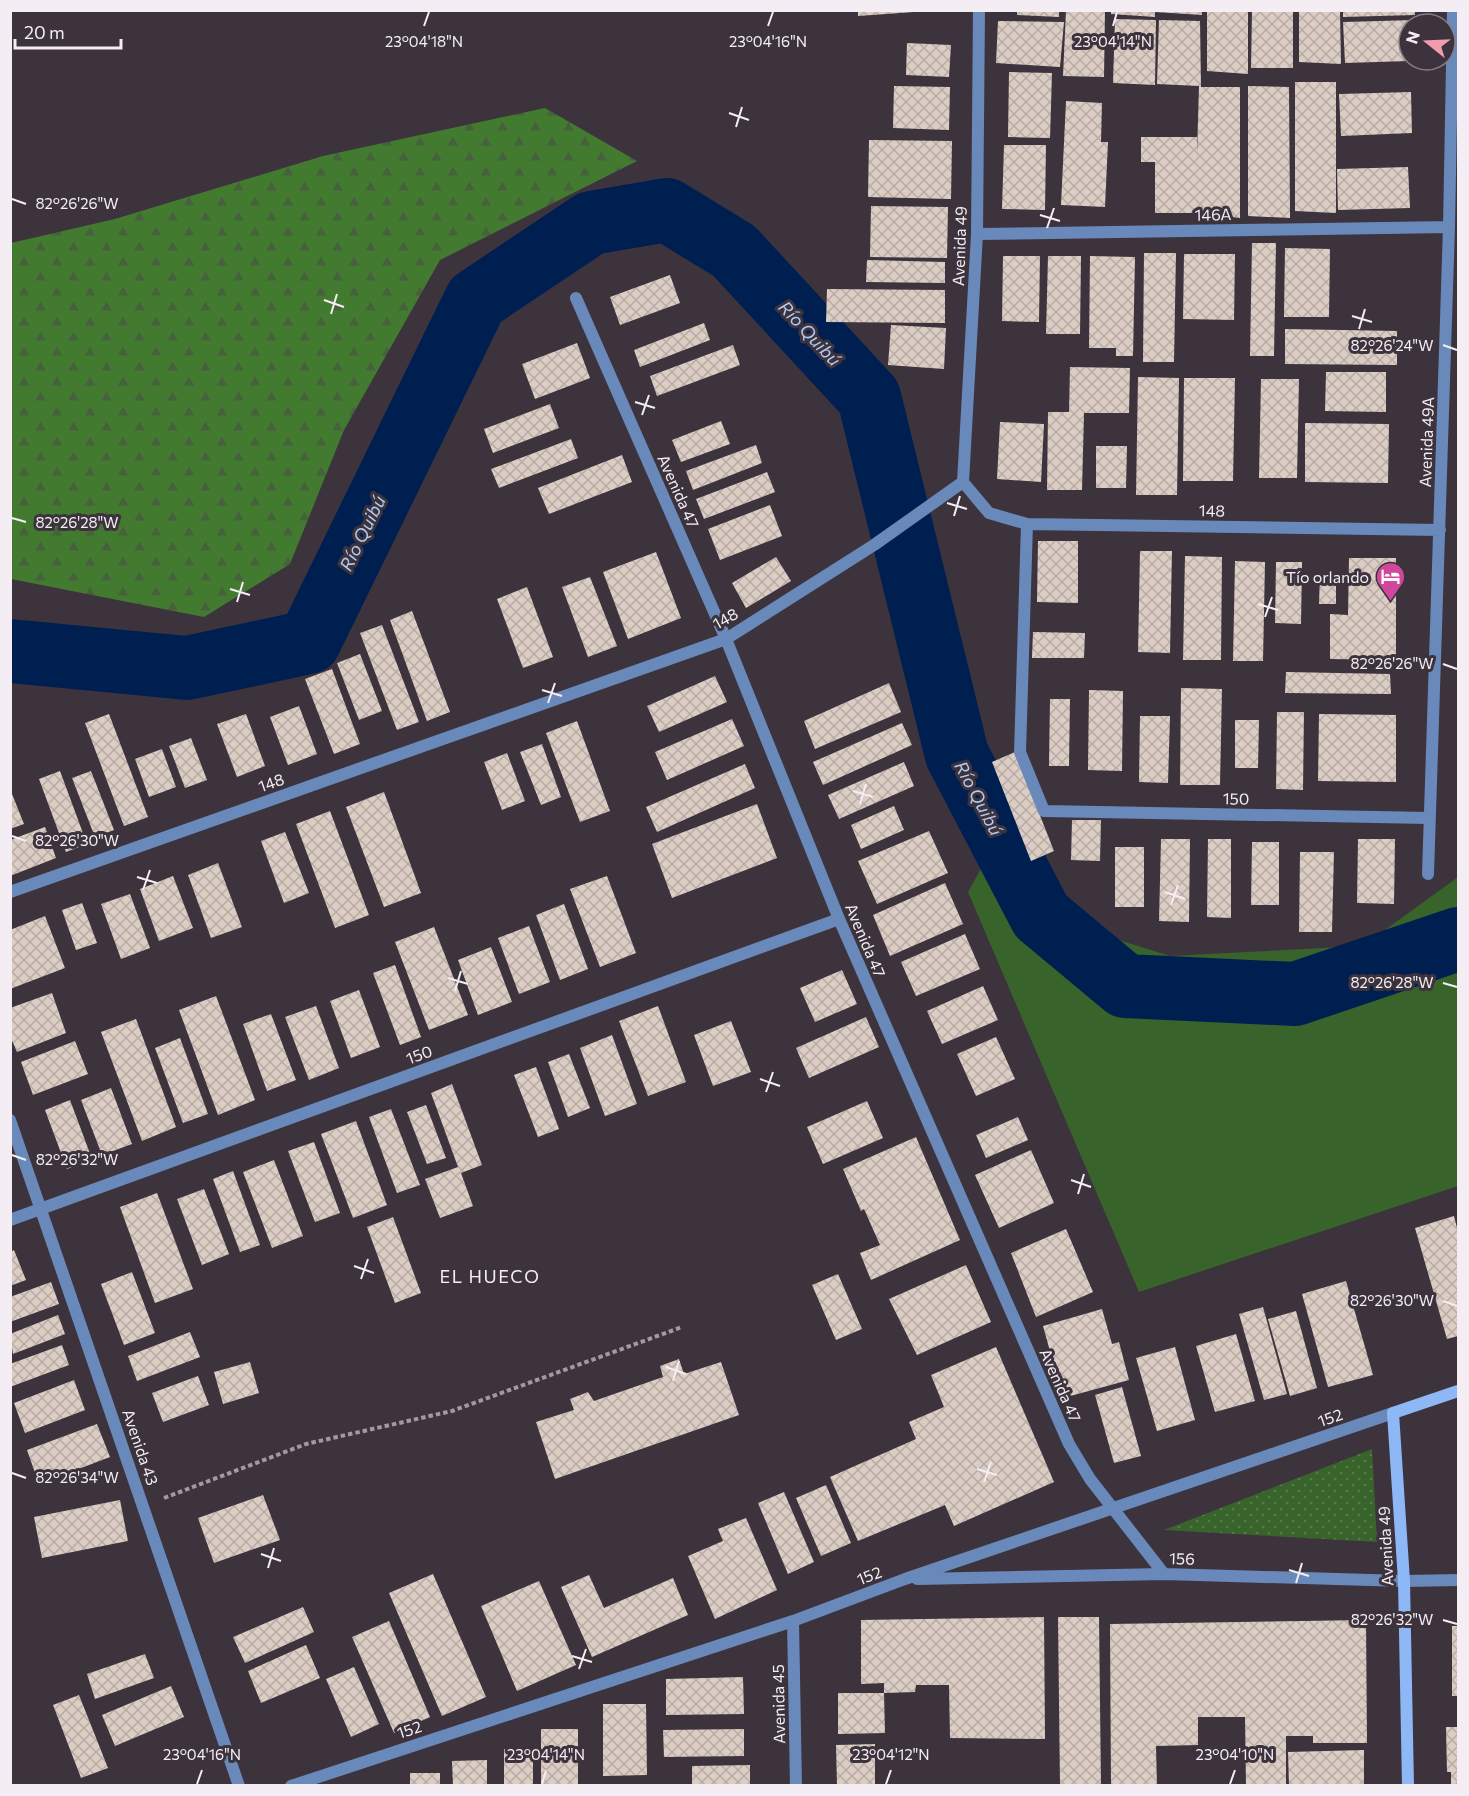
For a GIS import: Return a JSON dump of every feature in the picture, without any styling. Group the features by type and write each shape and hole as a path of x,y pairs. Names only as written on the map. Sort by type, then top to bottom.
{"street":[{"name":"Avenida 49","path":"963,482 977,234 979,10"},
{"name":"Avenida 49A","path":"1428,874 1428,818 1449,227 1453,10"},
{"name":"146A","path":"977,234 1449,227"},
{"name":"Avenida 47","path":"576,298 726,639 839,919 1069,1444 1112,1508 1164,1574"},
{"name":"148","path":"10,892 726,639 874,545 963,482 989,513 1027,524 1440,530"},
{"name":"150","path":"1027,524 1020,752 1044,810 1428,818"},
{"name":"150","path":"10,1220 839,919"},
{"name":"Avenida 43","path":"10,1120 239,1785"},
{"name":"152","path":"291,1785 793,1621 905,1579 1458,1392"},
{"name":"Avenida 49","path":"1393,1413 1404,1581 1408,1785"},
{"name":"156","path":"905,1579 1164,1574 1404,1581 1458,1580"},
{"name":"Avenida 45","path":"793,1621 796,1785"}],"path":[{"path":"143,1505 306,1444 452,1411 682,1327"}],"green space":[{"path":"545,108 637,161 440,260 344,430 290,564 204,617 11,579 11,243 115,219 323,156"},
{"path":"1010,816 1030,862 1106,936 1170,956 1363,946 1458,877 1458,1186 1139,1292 968,892"},
{"path":"1372,1449 1377,1542 1164,1530"}],"building":[{"path":"858,10 914,10 914,12 858,16"},
{"path":"1017,10 1059,10 1059,17 1017,15"},
{"path":"1066,10 1105,10 1104,77 1063,76"},
{"path":"1111,10 1202,10 1202,15 1155,12 1155,17 1111,14"},
{"path":"1207,10 1248,10 1248,74 1207,71"},
{"path":"1252,10 1293,10 1293,68 1251,68"},
{"path":"1299,10 1340,10 1341,64 1299,62"},
{"path":"1343,10 1415,10 1415,12 1397,12 1397,16 1343,17"},
{"path":"1115,19 1156,20 1155,85 1113,83"},
{"path":"1159,20 1200,21 1201,87 1240,87 1240,218 1196,213 1155,213 1155,162 1141,162 1141,137 1197,137 1197,154 1199,86 1157,84"},
{"path":"1397,20 1397,61 1345,63 1343,22"},
{"path":"998,21 1064,22 1060,67 996,63"},
{"path":"907,43 951,45 949,77 906,75"},
{"path":"1009,72 1052,73 1050,138 1008,137"},
{"path":"1295,82 1336,82 1336,213 1295,211"},
{"path":"894,86 950,87 949,130 893,128"},
{"path":"1248,86 1289,87 1290,218 1248,216"},
{"path":"1411,92 1412,133 1341,136 1339,94"},
{"path":"1066,101 1102,103 1101,142 1108,142 1105,207 1061,205"},
{"path":"869,140 952,141 951,199 868,197"},
{"path":"1004,145 1046,145 1045,210 1002,209"},
{"path":"1408,167 1410,208 1338,210 1337,169"},
{"path":"871,206 948,207 947,258 870,257"},
{"path":"1252,243 1276,243 1274,356 1250,356"},
{"path":"1285,248 1330,249 1329,317 1284,317"},
{"path":"1144,253 1176,253 1174,362 1143,362"},
{"path":"1184,254 1235,254 1234,320 1183,319"},
{"path":"1003,256 1040,256 1039,322 1002,321"},
{"path":"1048,256 1081,256 1080,334 1046,334"},
{"path":"1090,256 1135,257 1133,356 1116,356 1116,348 1089,348"},
{"path":"867,260 945,262 945,283 866,282"},
{"path":"670,275 680,303 620,325 610,297"},
{"path":"827,289 945,290 945,323 826,322"},
{"path":"704,323 710,340 640,367 634,350"},
{"path":"891,325 946,328 944,369 888,365"},
{"path":"1285,329 1397,331 1397,365 1285,364"},
{"path":"577,343 590,378 535,399 522,364"},
{"path":"733,345 740,365 657,396 650,376"},
{"path":"1070,367 1130,368 1129,413 1084,413 1082,490 1047,490 1048,412 1069,412"},
{"path":"1326,372 1386,372 1386,412 1325,411"},
{"path":"1138,377 1179,378 1177,495 1136,495"},
{"path":"1184,378 1235,378 1233,481 1183,481"},
{"path":"1261,379 1299,379 1297,478 1259,478"},
{"path":"550,404 559,428 493,453 484,429"},
{"path":"721,421 730,444 681,462 672,440"},
{"path":"1000,422 1044,424 1041,482 997,479"},
{"path":"1305,423 1389,424 1388,483 1305,482"},
{"path":"571,439 578,458 499,488 491,469"},
{"path":"756,445 762,463 693,490 686,471"},
{"path":"1096,446 1127,446 1126,488 1096,488"},
{"path":"622,455 632,482 549,514 538,488"},
{"path":"767,472 775,492 704,519 696,499"},
{"path":"770,505 782,536 720,560 708,529"},
{"path":"1038,541 1078,541 1078,603 1037,602"},
{"path":"1140,551 1172,551 1170,653 1138,652"},
{"path":"656,552 681,618 628,639 603,572"},
{"path":"1185,556 1222,557 1221,660 1183,660"},
{"path":"776,557 791,581 746,608 732,583"},
{"path":"1349,558 1396,558 1396,660 1330,659 1330,614 1348,615"},
{"path":"1235,561 1265,562 1263,661 1233,661"},
{"path":"1276,562 1302,562 1301,624 1275,623"},
{"path":"1320,574 1336,574 1336,604 1319,604"},
{"path":"590,577 617,646 588,657 562,587"},
{"path":"527,587 553,657 523,668 497,599"},
{"path":"412,611 450,712 427,721 390,620"},
{"path":"382,625 419,722 397,730 360,633"},
{"path":"1033,632 1085,633 1084,658 1032,658"},
{"path":"360,654 382,711 359,720 337,663"},
{"path":"332,669 360,744 334,754 305,679"},
{"path":"1286,672 1390,674 1391,694 1285,693"},
{"path":"715,676 727,702 659,732 647,706"},
{"path":"889,683 901,712 815,749 804,721"},
{"path":"1181,688 1222,689 1220,785 1180,785"},
{"path":"1089,690 1123,691 1122,771 1088,770"},
{"path":"1050,699 1070,699 1069,766 1049,766"},
{"path":"299,706 317,754 288,765 270,717"},
{"path":"1277,712 1304,712 1303,790 1276,789"},
{"path":"109,714 148,817 124,826 85,723"},
{"path":"246,714 265,766 237,777 217,724"},
{"path":"1319,714 1396,715 1396,782 1318,781"},
{"path":"1140,716 1170,716 1168,783 1139,782"},
{"path":"732,719 744,746 667,780 655,752"},
{"path":"1235,720 1259,720 1258,768 1235,768"},
{"path":"577,721 610,811 580,822 546,733"},
{"path":"902,723 912,745 823,785 813,762"},
{"path":"191,738 207,780 185,788 169,746"},
{"path":"542,744 561,797 541,805 520,752"},
{"path":"162,749 176,787 149,797 135,759"},
{"path":"1015,752 1054,851 1031,861 992,762"},
{"path":"507,753 525,801 502,810 484,762"},
{"path":"904,762 914,786 839,819 828,795"},
{"path":"745,764 755,788 657,832 646,807"},
{"path":"60,771 87,844 66,852 39,779"},
{"path":"91,771 114,830 95,837 72,778"},
{"path":"10,789 24,824 10,829"},
{"path":"384,792 421,893 384,907 346,807"},
{"path":"757,804 777,858 672,898 652,844"},
{"path":"894,806 904,830 861,849 851,825"},
{"path":"330,811 369,915 335,928 296,824"},
{"path":"1072,820 1101,820 1100,861 1071,860"},
{"path":"45,827 56,858 10,876 10,840"},
{"path":"929,831 948,873 877,904 858,861"},
{"path":"285,832 309,893 284,903 261,841"},
{"path":"1161,839 1190,839 1189,922 1159,921"},
{"path":"1208,839 1231,839 1231,918 1207,917"},
{"path":"1358,839 1395,839 1394,904 1357,903"},
{"path":"1252,842 1279,842 1279,905 1251,905"},
{"path":"1115,847 1144,847 1144,907 1115,907"},
{"path":"1300,852 1334,852 1332,932 1299,932"},
{"path":"218,863 242,927 211,938 188,875"},
{"path":"173,876 193,928 159,941 140,889"},
{"path":"607,876 636,953 600,967 570,889"},
{"path":"945,883 963,924 890,956 873,915"},
{"path":"130,894 150,948 121,959 101,904"},
{"path":"82,903 97,943 76,950 62,910"},
{"path":"564,904 588,969 560,980 536,915"},
{"path":"45,916 65,968 10,989 10,930"},
{"path":"529,926 550,982 519,994 498,938"},
{"path":"434,927 468,1015 429,1030 395,942"},
{"path":"965,934 980,969 916,996 901,962"},
{"path":"491,947 512,1002 478,1015 458,960"},
{"path":"395,965 421,1037 400,1045 373,973"},
{"path":"842,970 857,1004 815,1022 800,988"},
{"path":"983,986 998,1020 942,1044 927,1011"},
{"path":"359,990 380,1047 351,1058 330,1001"},
{"path":"52,993 66,1033 17,1052 10,1036 10,1008"},
{"path":"216,996 255,1100 218,1115 179,1010"},
{"path":"316,1006 339,1068 309,1080 285,1017"},
{"path":"658,1006 686,1082 648,1096 619,1021"},
{"path":"271,1014 296,1080 267,1091 243,1024"},
{"path":"866,1017 879,1047 809,1078 796,1048"},
{"path":"136,1019 176,1127 142,1141 101,1032"},
{"path":"731,1021 751,1072 713,1086 694,1035"},
{"path":"612,1035 637,1104 605,1116 580,1048"},
{"path":"996,1037 1015,1079 976,1096 957,1054"},
{"path":"180,1038 208,1114 183,1123 155,1048"},
{"path":"75,1041 88,1074 33,1095 21,1062"},
{"path":"569,1054 590,1108 568,1117 548,1062"},
{"path":"536,1067 559,1129 538,1137 514,1075"},
{"path":"452,1084 482,1165 461,1173 473,1206 440,1218 425,1179 458,1167 431,1093"},
{"path":"111,1088 132,1144 102,1155 81,1100"},
{"path":"70,1100 92,1159 67,1169 45,1110"},
{"path":"867,1101 883,1138 823,1164 807,1127"},
{"path":"426,1105 446,1158 427,1164 407,1112"},
{"path":"391,1109 420,1185 397,1193 369,1117"},
{"path":"1018,1117 1028,1140 986,1158 976,1135"},
{"path":"356,1121 387,1205 353,1218 321,1134"},
{"path":"916,1137 960,1240 871,1280 860,1253 880,1245 864,1209 861,1211 843,1169"},
{"path":"314,1142 340,1213 315,1222 288,1151"},
{"path":"1031,1150 1054,1203 999,1228 975,1175"},
{"path":"274,1160 303,1236 272,1248 243,1172"},
{"path":"233,1171 260,1245 240,1252 213,1179"},
{"path":"204,1189 229,1254 202,1265 177,1199"},
{"path":"157,1193 193,1289 155,1303 120,1207"},
{"path":"1454,1216 1458,1232 1458,1336 1447,1339 1415,1228"},
{"path":"393,1217 421,1293 395,1303 367,1227"},
{"path":"1066,1229 1093,1292 1036,1317 1011,1253"},
{"path":"14,1250 26,1280 10,1286 10,1252"},
{"path":"966,1265 991,1322 917,1355 889,1299"},
{"path":"132,1272 155,1333 124,1345 101,1284"},
{"path":"838,1274 862,1329 836,1340 812,1285"},
{"path":"1346,1281 1373,1375 1328,1387 1302,1294"},
{"path":"51,1282 59,1304 10,1322 10,1297"},
{"path":"1263,1307 1287,1394 1264,1400 1239,1314"},
{"path":"1102,1309 1112,1344 1119,1342 1129,1380 1063,1398 1043,1326"},
{"path":"1296,1311 1317,1388 1290,1396 1268,1319"},
{"path":"58,1315 65,1334 13,1354 10,1334"},
{"path":"190,1332 200,1357 137,1381 128,1356"},
{"path":"1236,1334 1255,1401 1215,1412 1196,1346"},
{"path":"62,1345 69,1365 10,1387 10,1364"},
{"path":"996,1347 1054,1482 954,1526 945,1505 858,1541 830,1477 916,1439 909,1422 944,1407 931,1375"},
{"path":"1175,1347 1195,1420 1157,1431 1136,1358"},
{"path":"679,1359 684,1374 721,1362 739,1415 555,1479 536,1422 574,1410 570,1399 588,1392 594,1401 663,1377 660,1366"},
{"path":"250,1362 259,1393 223,1404 214,1372"},
{"path":"198,1376 209,1405 163,1422 152,1393"},
{"path":"74,1380 85,1410 25,1433 14,1403"},
{"path":"1122,1387 1141,1456 1114,1463 1095,1395"},
{"path":"97,1424 110,1457 39,1484 27,1450"},
{"path":"826,1485 851,1543 821,1556 796,1498"},
{"path":"784,1492 814,1562 788,1574 758,1503"},
{"path":"263,1495 280,1540 214,1563 198,1518"},
{"path":"120,1500 128,1541 42,1558 34,1517"},
{"path":"746,1518 777,1590 715,1619 688,1556 723,1541 718,1529"},
{"path":"433,1574 486,1697 442,1716 389,1593"},
{"path":"589,1575 604,1608 673,1578 688,1615 592,1657 561,1587"},
{"path":"539,1581 576,1665 517,1691 481,1606"},
{"path":"303,1607 314,1632 245,1663 233,1637"},
{"path":"1044,1617 1045,1739 950,1738 949,1685 916,1685 915,1692 884,1693 884,1683 861,1684 861,1620"},
{"path":"1058,1617 1099,1617 1101,1786 1060,1786"},
{"path":"1366,1620 1367,1743 1313,1743 1313,1736 1286,1736 1286,1786 1246,1786 1245,1717 1198,1717 1198,1745 1156,1746 1157,1786 1111,1786 1110,1624"},
{"path":"389,1621 430,1717 394,1733 352,1637"},
{"path":"1452,1626 1458,1626 1458,1696 1452,1696"},
{"path":"306,1645 320,1678 261,1703 248,1671"},
{"path":"145,1654 154,1678 95,1699 87,1674"},
{"path":"354,1667 379,1724 351,1737 326,1679"},
{"path":"743,1677 744,1714 666,1715 666,1679"},
{"path":"171,1686 184,1717 115,1746 102,1715"},
{"path":"838,1693 884,1693 885,1733 838,1734"},
{"path":"79,1695 108,1768 81,1778 53,1705"},
{"path":"603,1704 646,1704 647,1775 603,1776"},
{"path":"1446,1727 1458,1727 1458,1786 1451,1786 1451,1772 1447,1772"},
{"path":"541,1729 578,1729 578,1786 541,1786"},
{"path":"744,1729 744,1756 664,1757 663,1730"},
{"path":"875,1744 875,1786 837,1786 836,1745"},
{"path":"504,1749 533,1749 533,1786 504,1786"},
{"path":"1364,1750 1364,1786 1289,1786 1288,1752"},
{"path":"487,1760 487,1786 453,1786 452,1761"},
{"path":"750,1765 750,1786 692,1786 692,1766"},
{"path":"410,1773 440,1773 440,1786 410,1786"}],"waterway":[{"name":"Río Quibú","path":"10,651 187,668 309,642 476,300 591,223 667,210 734,251 869,397 957,755 1041,916 1125,986 1295,994 1458,939"}],"place":[{"name":"Tío orlando","path":"1390,602"}],"district":[{"name":"EL HUECO","path":"490,1276"}]}
